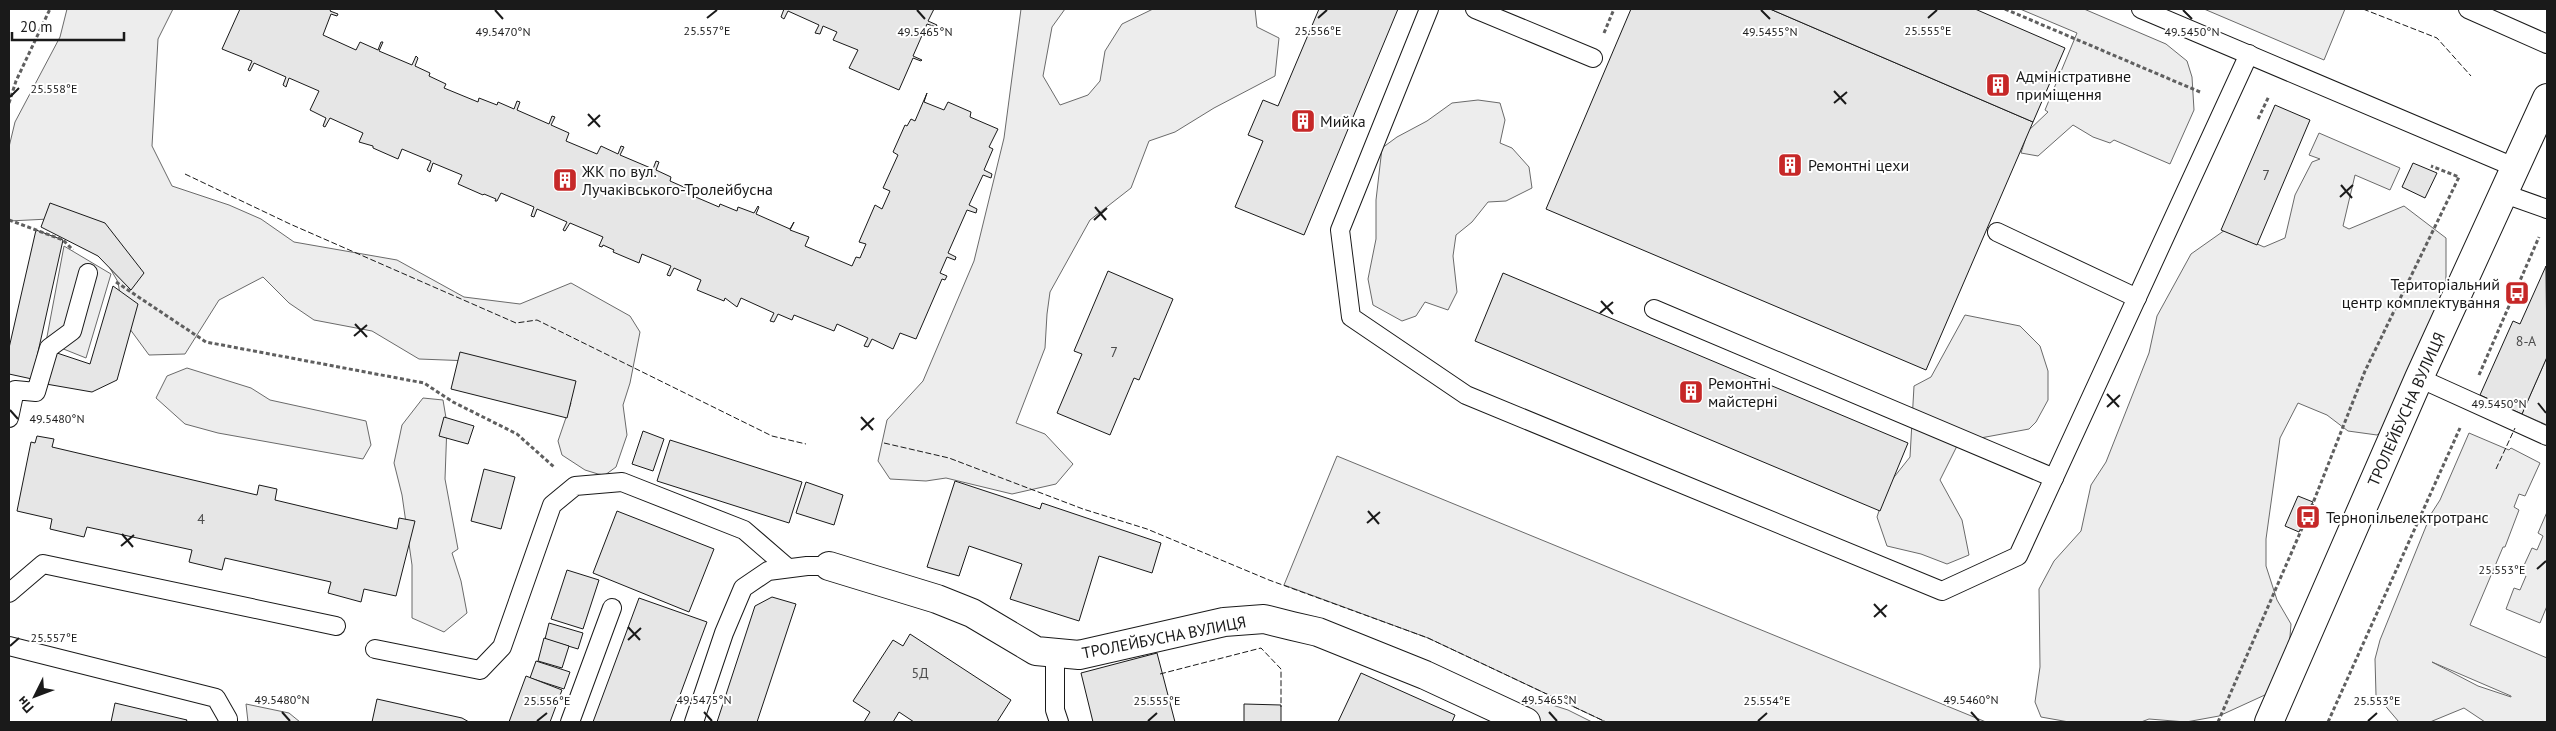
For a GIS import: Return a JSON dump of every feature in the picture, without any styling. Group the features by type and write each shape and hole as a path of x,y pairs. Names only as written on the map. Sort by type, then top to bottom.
{"street":[{"name":"ТРОЛЕЙБУСНА ВУЛИЦЯ","path":"2269,722 2419,378 2547,98"},
{"name":"ТРОЛЕЙБУСНА ВУЛИЦЯ","path":"829,566 937,599 972,613 1036,651 1079,655 1224,622 1264,619 1320,633 1425,675 1526,722"}],"lane":[{"path":"1429,9 1340,230 1351,317 1466,394 1942,591 2018,556 2249,54"},
{"path":"1475,9 1593,58"},
{"path":"2141,9 2514,167"},
{"path":"2468,9 2547,44"},
{"path":"2502,193 2547,209"},
{"path":"1997,232 2137,298"},
{"path":"9,418 15,390 36,392 50,348 72,330 88,273"},
{"path":"1654,309 2054,478"},
{"path":"2419,378 2547,436"},
{"path":"375,649 480,670 502,647 552,506 575,486 622,482 744,530 788,568"},
{"path":"9,593 43,564 336,626"},
{"path":"694,722 724,633 743,588 768,571 829,566"},
{"path":"570,722 612,608"},
{"path":"9,646 216,698 228,722"},
{"path":"1055,653 1055,710 1059,722"}],"path":[{"path":"9,103 16,81 50,9"},
{"path":"2005,9 2200,93"},
{"path":"2258,119 2267,95 2276,99"},
{"path":"2218,722 2313,503 2364,372 2459,177 2428,165"},
{"path":"9,220 63,240 77,252"},
{"path":"2328,722 2459,434 2467,400 2540,234"},
{"path":"112,280 206,342 424,383 453,402 517,434 575,486"}],"shaded area":[{"path":"67,9 173,9 158,39 152,146 172,186 229,205 261,219 294,242 397,260 464,297 520,304 571,283 630,316 640,332 630,383 623,405 627,435 616,467 605,475 598,474 585,470 562,455 558,441 571,403 539,383 471,361 419,359 372,331 314,320 289,303 263,277 219,300 185,354 149,355 124,321 118,282 100,251 69,218 9,221 9,147 15,122 60,37"},
{"path":"1021,9 1065,9 1052,27 1043,76 1060,105 1088,95 1100,81 1105,51 1122,24 1153,9 1255,9 1257,27 1279,38 1275,76 1214,108 1175,132 1149,141 1131,188 1090,220 1050,292 1045,348 1016,423 1045,434 1073,464 1056,484 1012,494 946,478 926,481 890,479 878,461 887,420 923,381 974,261 1004,138"},
{"path":"2020,9 2084,9 2166,44 2187,61 2192,77 2194,110 2170,164 2114,140 2110,143 2093,137 2073,125 2038,156 2021,153 2028,131 2048,112 2045,110 2077,33"},
{"path":"2204,9 2345,9 2324,60"},
{"path":"1478,100 1500,103 1505,120 1500,143 1512,148 1529,167 1532,188 1506,201 1488,202 1472,222 1456,235 1453,256 1457,292 1448,310 1425,302 1416,316 1402,321 1373,305 1368,279 1376,239 1376,200 1382,148 1397,137 1427,121 1452,103"},
{"path":"2319,133 2400,168 2390,190 2355,175 2343,226 2349,229 2404,206 2446,238 2446,276 2443,307 2399,419 2377,435 2348,431 2327,415 2298,403 2280,438 2266,539 2266,566 2277,600 2291,624 2288,661 2267,694 2219,716 2186,722 2149,719 2141,722 2069,722 2041,717 2035,702 2040,667 2039,589 2054,561 2081,531 2091,485 2106,462 2149,353 2157,316 2191,254 2225,230 2264,247 2285,238 2295,195 2312,162 2320,159 2309,155"},
{"path":"64,246 111,274 86,358 46,342"},
{"path":"1965,315 2020,326 2040,346 2048,371 2048,400 2036,422 2029,429 1959,442 1940,480 1962,520 1969,555 1947,564 1921,554 1887,546 1877,517 1887,486 1910,457 1914,386 1931,377"},
{"path":"2547,357 2547,425 2522,414"},
{"path":"187,368 251,388 270,400 366,421 371,445 363,459 218,433 185,424 156,398 167,376"},
{"path":"423,398 443,400 447,424 445,479 458,549 452,553 461,581 467,613 444,632 412,618 412,565 402,495 394,463 402,425"},
{"path":"2469,433 2509,450 2511,448 2540,463 2525,496 2519,494 2514,507 2519,510 2505,547 2503,547 2470,625 2547,658 2547,722 2485,722 2464,708 2430,722 2399,722 2376,695 2375,659 2380,640 2431,514 2440,500","holes":["2432,662 2511,696 2478,686"]},
{"path":"1337,456 1986,722 1606,722 1428,638 1284,585"},
{"path":"2547,512 2547,606 2540,623 2506,609 2514,588 2520,590 2526,576 2520,574 2532,548 2537,550 2543,536 2538,533"},
{"path":"1543,702 1568,710 1592,722 1525,722 1525,707"},
{"path":"246,704 289,713 300,722 248,722"}],"building":[{"name":"ЖК по вул. Лучаківського-Тролейбусна","path":"240,9 331,9 330,11 338,14 337,16 331,14 323,35 356,50 360,42 378,50 381,42 383,42 379,51 412,65 416,56 418,58 415,66 430,73 429,76 446,84 444,88 478,102 479,98 497,105 498,102 514,109 517,101 520,102 517,110 549,124 552,116 555,117 551,125 569,133 566,141 597,154 601,146 618,154 621,146 624,147 620,155 653,169 656,161 659,162 656,170 671,177 670,181 686,188 684,192 719,207 720,204 737,211 738,207 754,213 758,206 756,214 790,229 794,222 790,230 809,237 805,246 852,266 856,257 860,258 866,244 859,242 875,205 882,209 890,191 883,188 898,155 893,152 905,125 907,126 911,119 915,121 927,93 924,102 944,110 948,102 971,112 970,117 998,129 989,147 993,149 984,170 992,174 991,178 983,175 969,205 977,209 976,213 967,210 948,253 956,257 955,260 947,257 940,273 947,276 945,280 942,279 916,339 900,333 893,349 872,339 868,347 864,346 868,338 837,324 834,331 794,315 792,320 778,314 774,322 770,321 774,313 741,298 737,307 725,298 724,301 697,290 701,280 674,268 670,276 667,275 671,266 642,254 639,263 613,252 614,250 603,245 602,247 599,246 603,237 570,223 565,231 563,230 567,222 537,209 534,217 531,216 534,207 501,193 497,201 495,201 496,199 458,184 462,175 433,163 430,172 427,170 431,161 402,149 398,159 373,148 373,146 359,142 363,133 330,118 325,127 323,126 326,118 310,110 319,91 289,78 286,87 283,85 286,77 254,63 250,71 248,70 252,61 222,49"},
{"path":"784,9 934,9 928,21 937,25 936,27 927,24 913,56 922,60 913,58 899,90 849,68 858,50 833,40 837,32 823,26 820,34 815,33 819,25 788,11 784,19 781,17"},
{"name":"Мийка","path":"1319,9 1398,9 1304,235 1235,207 1263,141 1248,135 1263,100 1278,106"},
{"name":"Ремонтні цехи","path":"1631,9 1770,9 2033,122 1926,370 1546,209"},
{"name":"Адміністративне приміщення","path":"1770,9 1975,9 2065,48 2033,122"},
{"path":"2275,105 2310,120 2257,245 2221,230"},
{"path":"2413,163 2437,173 2425,198 2402,187"},
{"path":"50,203 105,223 144,273 131,290 98,256 41,227"},
{"path":"36,230 63,240 32,379 9,374 9,348"},
{"path":"2546,266 2547,357 2522,414 2480,395 2513,321 2520,324"},
{"path":"1108,271 1173,299 1139,380 1134,378 1110,435 1057,413 1082,354 1074,351"},
{"name":"Ремонтні майстерні","path":"1503,273 1908,443 1880,511 1475,341"},
{"path":"113,286 138,304 117,380 92,392 46,384 57,353 90,364"},
{"path":"460,352 576,381 567,418 451,389"},
{"path":"444,417 474,426 468,444 439,436"},
{"path":"643,431 664,439 653,471 632,464"},
{"path":"37,436 54,439 52,447 257,495 259,485 277,489 275,500 397,529 399,518 415,521 396,596 364,589 361,602 328,593 331,582 225,558 222,570 189,562 192,550 87,527 84,537 50,529 52,519 17,511 31,442 35,443"},
{"path":"670,440 802,482 789,523 657,481"},
{"path":"484,469 515,477 501,529 471,521"},
{"path":"955,481 1040,509 1042,503 1161,543 1152,573 1099,556 1079,621 1010,599 1022,564 969,546 959,576 927,567"},
{"path":"806,482 843,495 834,525 796,513"},
{"path":"2298,496 2313,502 2299,532 2285,526"},
{"path":"617,511 714,549 689,612 593,573"},
{"path":"567,570 599,580 583,629 551,619"},
{"path":"772,597 796,604 757,722 717,722 755,606"},
{"path":"639,598 707,622 670,722 593,722"},
{"path":"549,623 583,633 578,649 545,639"},
{"path":"910,634 1011,700 997,722 914,722 899,712 893,722 864,722 870,712 853,701 893,640 903,646"},
{"path":"544,638 569,646 562,668 538,661"},
{"path":"1157,653 1175,722 1093,722 1081,673"},
{"path":"536,661 570,672 564,689 530,678"},
{"path":"1361,673 1455,715 1452,722 1338,722"},
{"path":"526,676 562,690 550,722 509,722"},
{"path":"377,699 462,718 469,722 372,722"},
{"path":"115,703 187,720 186,722 111,722"},
{"path":"1244,704 1281,705 1281,722 1244,722"}],"fence":[{"path":"2363,9 2437,38 2471,76"},
{"path":"185,174 290,224 516,323 537,320 772,436 806,444"},
{"path":"2496,469 2515,428"},
{"path":"884,443 949,458 1083,509 1147,529 1269,580 1428,638 1606,722"},
{"path":"1160,674 1261,648 1281,669 1281,707"}],"place":[{"name":"Адміністративне приміщення","path":"1998,85"},
{"name":"Мийка","path":"1303,121"},
{"name":"Ремонтні цехи","path":"1790,165"},
{"name":"ЖК по вул. Лучаківського-Тролейбусна","path":"565,180"},
{"name":"Територіальний центр комплектування","path":"2517,293"},
{"name":"Ремонтні майстерні","path":"1691,392"},
{"name":"Тернопільелектротранс","path":"2308,517"}]}
